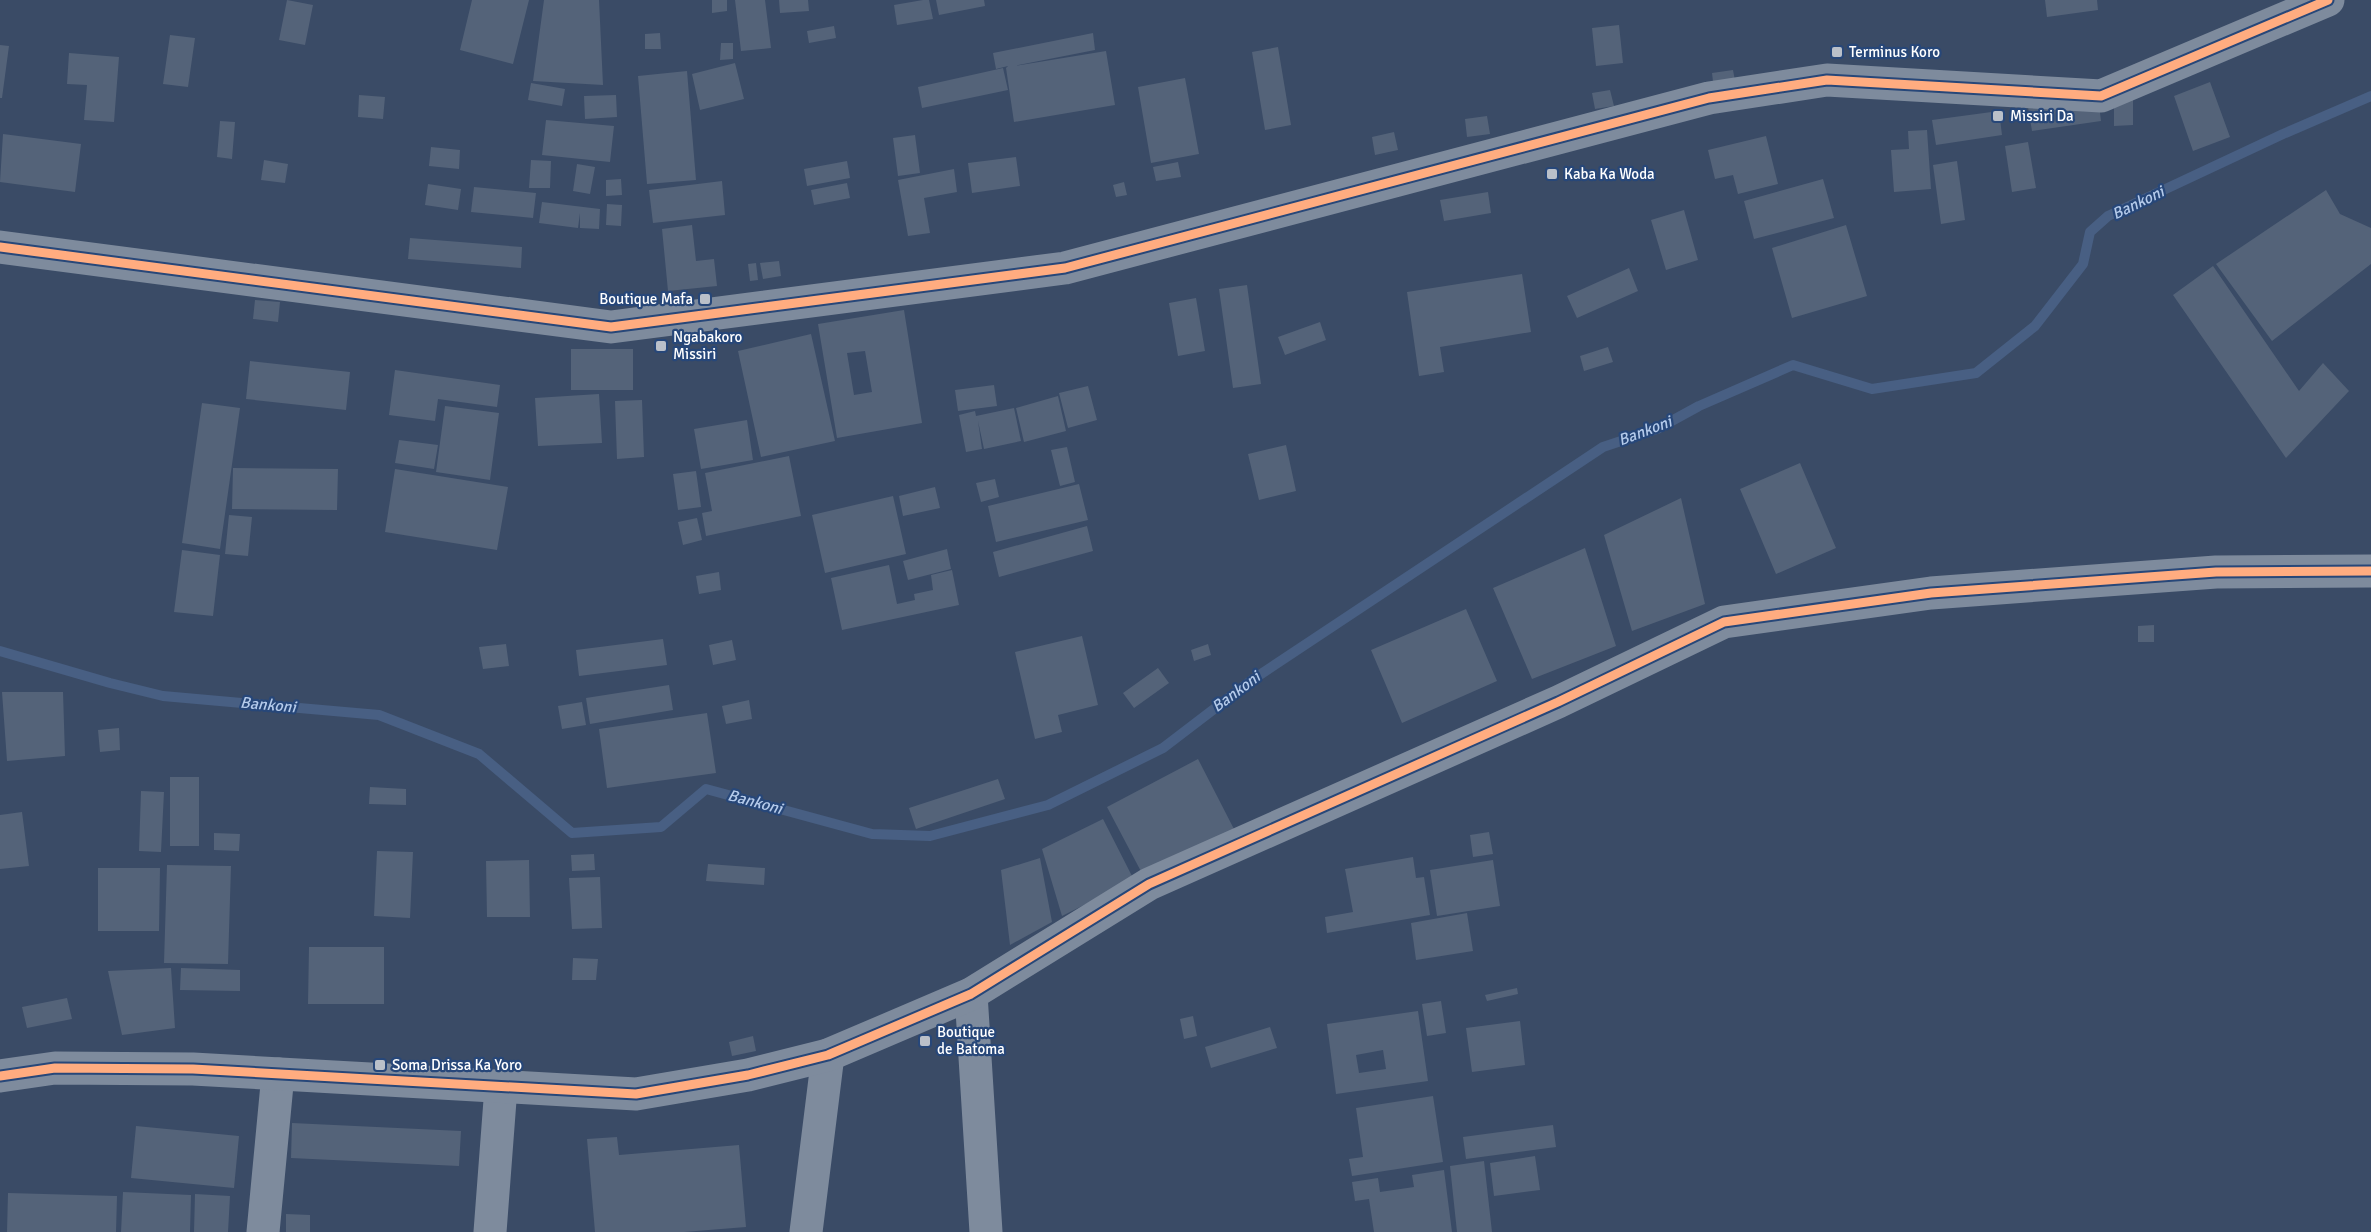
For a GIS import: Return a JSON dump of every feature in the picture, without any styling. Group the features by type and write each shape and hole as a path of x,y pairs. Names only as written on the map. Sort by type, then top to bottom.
{"street":[{"path":"0,247 611,327 1065,268 1709,98 1827,80 2102,96 2328,0"},
{"path":"0,1077 55,1068 193,1069 636,1094 748,1075 828,1054 970,994 1149,884 1558,702 1724,622 1931,592 2216,572 2371,571"},
{"path":"970,994 986,1232"},
{"path":"806,1232 828,1054"},
{"path":"263,1232 278,1074"},
{"path":"489,1232 501,1087"}],"building":[{"path":"287,0 313,5 305,45 279,40"},
{"path":"472,0 529,0 513,64 460,50"},
{"path":"544,0 599,0 603,85 533,81"},
{"path":"712,0 727,0 727,11 712,13"},
{"path":"735,0 765,0 771,48 741,51"},
{"path":"779,0 808,0 809,11 780,13"},
{"path":"929,0 933,19 897,25 894,5"},
{"path":"936,0 984,0 985,6 939,15"},
{"path":"2045,0 2097,0 2098,10 2047,17"},
{"path":"1619,25 1623,63 1596,66 1592,28"},
{"path":"834,26 836,38 809,43 807,31"},
{"path":"660,33 661,49 645,49 645,34"},
{"path":"1093,33 1095,50 1014,66 1106,51 1115,105 1014,122 1006,68 1008,66 996,69 993,53"},
{"path":"170,35 195,38 188,87 163,84"},
{"path":"721,43 733,43 733,59 720,60"},
{"path":"0,45 9,46 2,98 0,98"},
{"path":"1278,47 1291,125 1265,130 1252,52"},
{"path":"69,53 119,57 114,122 84,120 87,85 67,84"},
{"path":"735,63 744,99 700,110 692,74"},
{"path":"1003,68 1008,90 922,108 918,87"},
{"path":"1733,70 1736,86 1714,90 1712,73"},
{"path":"687,71 696,180 647,184 638,76"},
{"path":"1185,78 1199,154 1151,163 1138,87"},
{"path":"2210,82 2230,137 2193,151 2174,96"},
{"path":"531,83 565,89 562,106 528,100"},
{"path":"1610,90 1614,106 1595,109 1592,93"},
{"path":"359,95 385,97 383,119 358,117"},
{"path":"616,95 617,117 585,119 584,96"},
{"path":"2098,97 2101,121 2032,131 2028,107"},
{"path":"2114,100 2133,100 2133,125 2114,126"},
{"path":"1999,111 2002,135 1936,145 1932,120"},
{"path":"1487,116 1490,134 1467,137 1465,119"},
{"path":"546,120 614,126 610,162 542,155"},
{"path":"220,121 235,122 232,159 217,157"},
{"path":"1927,130 1931,189 1894,192 1891,150 1909,149 1908,131"},
{"path":"1394,132 1398,150 1375,155 1372,137"},
{"path":"3,134 81,144 75,192 0,182"},
{"path":"915,135 920,173 898,176 893,138"},
{"path":"1766,136 1778,184 1738,194 1733,175 1715,179 1708,150"},
{"path":"2028,142 2036,188 2012,192 2005,146"},
{"path":"431,147 460,150 459,169 429,166"},
{"path":"1016,157 1020,186 972,193 968,163"},
{"path":"264,160 288,164 285,183 261,180"},
{"path":"531,160 551,161 550,188 529,188"},
{"path":"847,161 850,178 807,186 804,169"},
{"path":"1957,161 1965,220 1941,224 1933,165"},
{"path":"1178,162 1181,177 1156,181 1153,167"},
{"path":"577,164 595,167 590,194 573,191"},
{"path":"954,169 957,192 924,198 930,233 908,236 898,180"},
{"path":"621,179 622,195 606,196 606,180"},
{"path":"1823,179 1834,218 1754,239 1744,201"},
{"path":"722,181 725,215 653,223 649,190"},
{"path":"1124,182 1127,195 1116,197 1113,185"},
{"path":"847,183 850,198 814,205 811,190"},
{"path":"428,184 461,189 458,210 425,205"},
{"path":"474,187 536,193 533,218 471,212"},
{"path":"2326,190 2340,214 2371,228 2371,264 2272,341 2216,264"},
{"path":"1488,192 1491,213 1444,221 1440,200"},
{"path":"542,202 600,209 599,229 580,228 580,213 578,228 539,223"},
{"path":"607,204 622,205 621,226 606,225"},
{"path":"1684,210 1698,260 1666,270 1651,220"},
{"path":"692,225 696,261 714,259 717,286 668,291 662,229"},
{"path":"1846,225 1867,296 1792,318 1772,248"},
{"path":"410,238 522,247 521,268 408,259"},
{"path":"779,261 781,276 763,279 760,263"},
{"path":"756,263 758,280 750,281 748,264"},
{"path":"2213,266 2299,391 2323,363 2349,391 2286,458 2173,295"},
{"path":"1629,268 1638,291 1577,318 1567,296"},
{"path":"1522,274 1531,332 1440,347 1444,372 1419,376 1407,292"},
{"path":"1247,285 1261,384 1233,388 1219,289"},
{"path":"1196,298 1205,351 1178,356 1169,303"},
{"path":"255,300 280,302 278,322 253,319"},
{"path":"904,310 922,423 837,438 818,324","holes":["865,351 872,392 854,395 847,353"]},
{"path":"1320,322 1326,340 1285,355 1278,337"},
{"path":"811,334 835,441 761,457 738,351"},
{"path":"1608,347 1613,362 1584,371 1580,356"},
{"path":"571,349 633,349 633,390 571,390"},
{"path":"250,361 350,372 346,410 246,399"},
{"path":"395,370 500,385 497,407 438,399 435,421 389,415"},
{"path":"994,385 997,406 958,411 955,390"},
{"path":"1088,386 1097,420 1068,428 1059,393"},
{"path":"599,394 602,443 538,446 535,398"},
{"path":"1058,396 1066,431 1024,442 1016,408"},
{"path":"642,400 644,457 617,459 615,401"},
{"path":"202,403 240,408 220,549 182,543"},
{"path":"445,406 499,413 490,480 436,472"},
{"path":"1014,408 1021,441 984,449 978,421 982,449 966,452 959,415 975,411 976,416"},
{"path":"747,420 753,460 701,469 694,429"},
{"path":"399,440 438,445 434,469 395,463"},
{"path":"1286,445 1296,491 1259,500 1248,454"},
{"path":"1067,447 1075,482 1060,486 1051,450"},
{"path":"789,456 801,516 706,536 702,513 712,511 705,473"},
{"path":"1800,463 1836,548 1776,574 1740,489"},
{"path":"233,468 338,469 337,510 232,509"},
{"path":"395,469 508,487 497,550 385,532"},
{"path":"696,471 701,507 678,510 673,474"},
{"path":"995,479 999,497 981,502 976,483"},
{"path":"1079,484 1088,520 996,542 988,506"},
{"path":"935,487 940,508 903,516 899,496"},
{"path":"893,496 906,554 825,573 812,515"},
{"path":"1681,498 1705,604 1632,631 1604,535"},
{"path":"229,515 252,517 248,556 225,554"},
{"path":"697,518 702,540 683,545 678,522"},
{"path":"1087,526 1093,551 999,577 993,552"},
{"path":"1585,548 1616,646 1532,679 1493,588"},
{"path":"947,549 951,569 908,580 903,561"},
{"path":"182,550 220,555 213,616 174,612"},
{"path":"889,565 897,604 915,600 914,594 933,590 931,575 952,570 959,605 842,630 831,578"},
{"path":"719,572 721,590 699,594 696,576"},
{"path":"1466,609 1497,681 1402,723 1371,650"},
{"path":"2154,625 2154,642 2138,642 2138,626"},
{"path":"1082,636 1098,705 1058,715 1062,732 1035,739 1015,652"},
{"path":"663,639 667,665 579,676 576,650"},
{"path":"732,640 736,660 713,665 709,645"},
{"path":"506,644 509,666 483,669 479,647"},
{"path":"1208,644 1211,655 1194,661 1191,650"},
{"path":"1158,668 1169,683 1134,708 1123,693"},
{"path":"669,685 673,710 590,724 586,698"},
{"path":"2,692 63,692 65,756 7,761"},
{"path":"749,700 752,719 726,724 722,706"},
{"path":"582,702 586,725 562,729 558,706"},
{"path":"707,713 716,773 607,788 599,729"},
{"path":"119,728 120,750 100,752 98,730"},
{"path":"1198,759 1235,831 1145,879 1107,807"},
{"path":"170,777 199,777 199,846 170,846"},
{"path":"998,779 1005,799 916,829 909,808"},
{"path":"370,787 406,789 406,805 369,804"},
{"path":"141,791 164,792 161,852 139,851"},
{"path":"22,812 29,866 0,869 0,815"},
{"path":"1103,819 1134,880 1062,916 1042,849"},
{"path":"1489,832 1493,854 1473,857 1470,835"},
{"path":"214,833 240,834 239,851 214,850"},
{"path":"377,851 413,852 410,918 374,916"},
{"path":"594,854 595,870 572,871 571,855"},
{"path":"1413,857 1416,878 1424,877 1430,915 1327,933 1325,917 1353,912 1345,869"},
{"path":"1040,858 1052,922 1010,945 1001,870"},
{"path":"529,860 530,917 487,917 486,861"},
{"path":"1493,860 1500,906 1437,916 1430,870"},
{"path":"708,864 765,868 764,885 706,881"},
{"path":"167,865 231,866 228,964 164,963"},
{"path":"98,868 160,868 159,931 98,931"},
{"path":"600,877 602,928 572,929 569,878"},
{"path":"1467,913 1473,951 1416,960 1411,923"},
{"path":"309,947 384,947 384,1004 308,1004"},
{"path":"573,958 598,959 596,980 572,980"},
{"path":"171,968 175,1028 122,1035 108,971"},
{"path":"181,968 240,970 240,991 180,990"},
{"path":"1517,988 1518,994 1487,1001 1485,995"},
{"path":"67,998 72,1019 27,1028 22,1007"},
{"path":"1441,1001 1446,1033 1427,1036 1422,1004"},
{"path":"1418,1011 1428,1081 1336,1094 1327,1024","holes":["1383,1050 1386,1069 1359,1073 1356,1055"]},
{"path":"1193,1016 1197,1036 1184,1039 1180,1019"},
{"path":"1520,1021 1525,1065 1472,1072 1466,1028"},
{"path":"1270,1027 1277,1048 1211,1068 1205,1047"},
{"path":"753,1036 756,1051 732,1056 729,1042"},
{"path":"1433,1096 1443,1162 1352,1176 1349,1159 1363,1157 1356,1108"},
{"path":"292,1123 461,1131 459,1166 291,1158"},
{"path":"1553,1125 1556,1147 1466,1159 1463,1137"},
{"path":"136,1126 239,1136 234,1188 131,1178"},
{"path":"617,1137 619,1155 739,1145 746,1227 684,1232 595,1232 587,1139"},
{"path":"1535,1156 1540,1190 1494,1196 1490,1163"},
{"path":"1484,1161 1492,1232 1457,1232 1450,1166"},
{"path":"1444,1170 1452,1232 1374,1232 1369,1199 1355,1201 1352,1182 1378,1178 1380,1192 1414,1187 1412,1175"},
{"path":"123,1192 191,1195 190,1232 121,1232"},
{"path":"8,1193 117,1196 116,1232 7,1232"},
{"path":"195,1194 230,1196 228,1232 194,1232"},
{"path":"286,1214 310,1215 310,1232 286,1232"}],"waterway":[{"name":"Bankoni","path":"0,651 163,696 379,715 479,754 572,833 661,827 706,789 872,834 930,836 1048,805 1163,748 1252,680 1603,447 1657,429 1699,406 1793,365 1872,389 1976,373 2035,326 2083,264 2090,232 2108,216 2283,134 2371,96"}],"cycle path":[{"path":"0,247 611,327 1065,268 1709,98 1827,80 2101,96 2328,0"},
{"path":"0,1076 55,1068 193,1069 636,1094 748,1075 828,1055 971,994 1149,884 1558,702 1724,622 1931,593 2216,572 2371,571"}],"place":[{"name":"Terminus Koro","path":"1837,52"},
{"name":"Missiri Da","path":"1998,116"},
{"name":"Kaba Ka Woda","path":"1552,174"},
{"name":"Boutique Mafa","path":"705,299"},
{"name":"Ngabakoro Missiri","path":"661,346"},
{"name":"Boutique de Batoma","path":"925,1041"},
{"name":"Soma Drissa Ka Yoro","path":"380,1065"}]}
